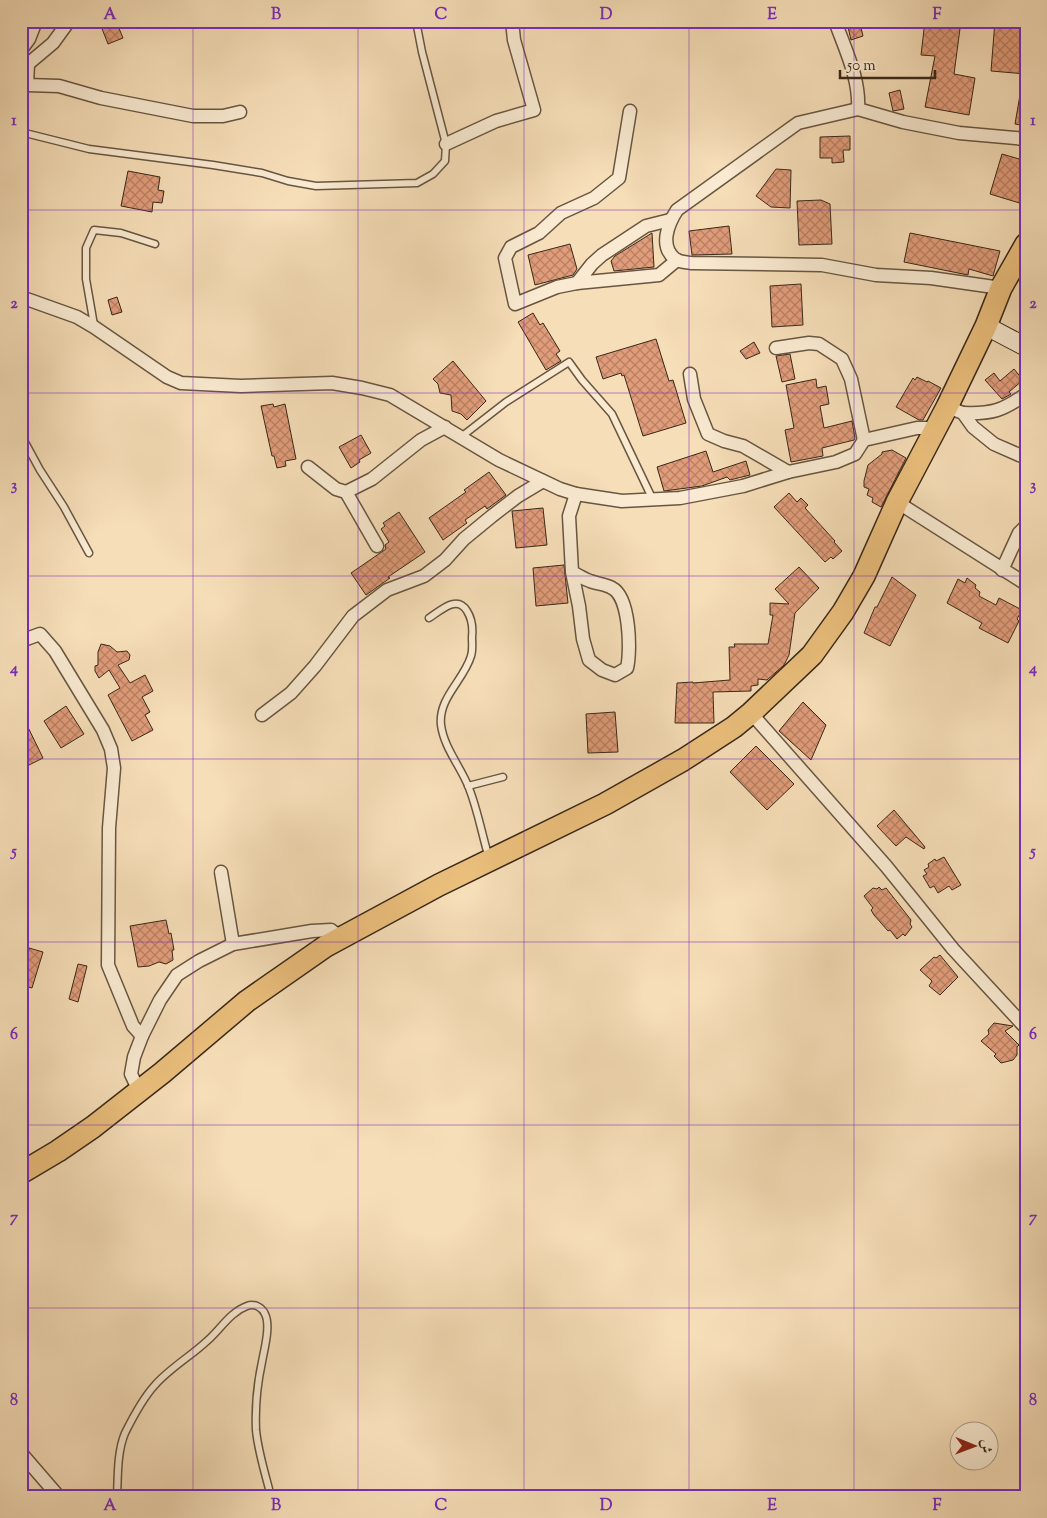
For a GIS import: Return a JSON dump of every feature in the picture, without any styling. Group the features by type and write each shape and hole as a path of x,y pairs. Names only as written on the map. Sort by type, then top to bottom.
{"highway":[{"path":"21,1172 58,1151 162,1073 248,1000 340,937 642,784 709,743 751,714 812,655 843,612 864,576 897,502 936,428 955,410 1002,288 1026,244"}],"street":[{"path":"69,21 53,43 25,64 27,85 59,86 101,98 193,116 223,116 240,112"},
{"path":"446,144 496,121 534,110 514,40 512,21"},
{"path":"835,21 850,62 858,98 858,109"},
{"path":"21,50 29,39 33,22"},
{"path":"1002,288 931,278 876,275 822,265 691,263 676,260 670,253 666,242 667,229 670,220 677,210 798,122 858,109 904,122 959,133 1026,139"},
{"path":"630,111 619,178 594,198 561,213 539,234 510,247 505,258 516,304 557,287 659,275 676,260"},
{"path":"577,284 592,264 602,255 646,226 670,220"},
{"path":"21,297 77,317 167,377 181,382 198,385 241,386 332,383 390,395 499,460 543,481 576,494 622,501 680,498 743,486 788,472 836,462 855,454 864,440 916,428 936,428"},
{"path":"986,326 1026,348"},
{"path":"776,348 809,343 819,344 842,359 851,379 864,440"},
{"path":"690,374 694,399 708,434 743,446 788,472"},
{"path":"955,410 987,414 1008,407 1026,394"},
{"path":"955,410 994,444 1026,458"},
{"path":"308,468 336,489 346,492 372,479 421,440 445,428"},
{"path":"262,715 291,693 315,666 353,616 387,590 424,576 445,560 464,539 492,516 518,496 543,481"},
{"path":"346,492 377,546"},
{"path":"572,572 590,581 613,588 621,597 625,608 630,657 627,668 615,675 602,670 589,660 583,639 572,572 569,516 576,494"},
{"path":"897,502 1026,584"},
{"path":"1002,570 1019,533 1026,526"},
{"path":"21,641 40,634 55,650 103,730 111,749 114,768 109,828 108,965 133,1026 142,1036"},
{"path":"751,714 886,866 954,949 1026,1028"},
{"path":"221,872 233,944"},
{"path":"139,1091 131,1074 134,1057 160,1000 177,975 199,961 233,944 312,931 330,930 340,937"},
{"path":"21,1453 59,1497"}],"lane":[{"path":"21,132 89,148 262,173 288,181 316,186 417,183 432,174 445,161 446,144 422,52 416,21"},
{"path":"94,327 86,279 86,248 94,230 121,233 155,244"},
{"path":"461,437 506,402 569,362 612,414 653,500"},
{"path":"21,435 89,553"},
{"path":"429,618 452,603 459,603 466,608 470,617 472,655 468,665 442,707 441,717 444,738 468,786 490,860"},
{"path":"468,786 502,777"},
{"path":"117,1497 120,1456 124,1435 146,1396 155,1384 209,1340 230,1318 246,1306 252,1305 262,1309 266,1316 266,1340 259,1375 256,1404 256,1432 271,1497"}],"building":[{"path":"99,21 116,21 123,38 108,44"},
{"path":"925,21 961,21 954,74 975,78 969,115 925,107 935,56 921,55"},
{"path":"995,21 1026,21 1026,74 991,71"},
{"path":"860,24 863,36 851,40 848,27"},
{"path":"900,90 904,109 893,111 889,93"},
{"path":"1020,95 1026,96 1026,126 1015,124"},
{"path":"850,136 850,150 843,150 844,162 832,163 832,158 820,158 820,137"},
{"path":"1002,154 1026,161 1026,205 990,194"},
{"path":"776,169 791,170 790,208 771,207 756,196"},
{"path":"128,171 160,177 158,190 164,191 162,203 153,202 152,212 121,206"},
{"path":"821,200 830,204 832,244 799,245 797,201"},
{"path":"729,226 732,254 692,255 689,231"},
{"path":"652,233 654,267 614,271 611,261 615,256"},
{"path":"910,233 1000,251 993,276 969,269 968,275 904,262"},
{"path":"570,244 577,269 573,275 535,285 528,255"},
{"path":"801,284 803,325 772,327 770,286"},
{"path":"117,297 122,312 112,315 108,300"},
{"path":"533,313 540,325 543,323 560,351 556,354 561,361 546,370 518,322"},
{"path":"656,339 669,381 673,380 686,423 643,436 624,375 622,376 621,373 603,379 596,357"},
{"path":"754,342 760,353 746,359 740,351"},
{"path":"790,354 795,379 782,382 776,356"},
{"path":"453,361 486,401 467,420 461,414 452,411 451,395 440,393 438,384 433,379"},
{"path":"1014,369 1023,380 1009,392 1011,394 1002,399 985,380 994,373 1000,381"},
{"path":"917,377 941,388 923,420 919,420 896,407 913,378 915,380"},
{"path":"816,379 817,388 826,386 829,404 820,406 824,428 852,421 855,438 854,440 822,448 823,456 791,462 785,430 794,428 786,385"},
{"path":"273,404 274,407 285,404 296,459 285,461 286,466 277,468 274,456 272,456 261,406"},
{"path":"361,435 371,453 359,460 360,462 351,468 339,447"},
{"path":"892,450 906,458 881,507 872,502 873,498 867,495 869,489 864,487 864,481 868,465 882,452"},
{"path":"706,451 713,472 746,461 750,475 730,480 727,477 702,486 664,491 657,467"},
{"path":"489,472 506,495 487,509 485,506 465,520 467,523 443,540 429,518 466,492 464,490"},
{"path":"789,493 797,502 801,498 808,505 805,508 842,551 833,559 831,557 825,562 774,507"},
{"path":"543,508 547,545 516,548 512,511"},
{"path":"399,512 425,552 388,577 390,578 366,595 351,573 386,549 385,545 389,542 381,529 385,526 383,523"},
{"path":"564,565 568,603 536,606 533,568"},
{"path":"799,567 819,588 795,613 789,655 784,665 767,680 758,679 758,685 751,686 751,691 713,692 714,723 675,723 677,683 730,680 729,647 735,647 734,644 768,644 773,615 770,615 770,603 789,604 775,589"},
{"path":"892,577 916,595 890,646 864,633 875,607 877,607"},
{"path":"967,578 976,585 975,588 980,592 979,596 996,605 999,598 1022,610 1017,619 1019,621 1008,643 979,628 982,623 947,603 958,579 965,583"},
{"path":"101,644 110,646 117,652 127,651 130,655 129,660 118,665 130,683 145,675 153,691 142,697 150,712 145,715 153,730 132,741 108,695 120,688 109,670 99,678 95,671 95,666 98,665 98,652"},
{"path":"803,702 826,725 811,760 779,731"},
{"path":"66,706 84,734 61,748 44,721"},
{"path":"615,712 618,752 588,753 586,714"},
{"path":"21,713 43,758 21,769"},
{"path":"756,746 794,784 767,810 730,772"},
{"path":"894,810 925,847 924,849 906,837 896,846 877,826"},
{"path":"944,857 961,885 952,890 949,886 938,893 934,886 930,888 923,876 927,874 924,870 935,859 936,861"},
{"path":"879,887 882,890 886,888 911,920 910,924 912,927 905,936 903,934 897,939 871,910 873,908 864,896 873,888 877,889"},
{"path":"166,920 174,950 172,950 173,960 166,964 159,962 149,966 138,967 130,926"},
{"path":"29,948 43,952 32,988 21,985"},
{"path":"940,955 958,977 940,995 929,986 932,981 920,970 934,957 936,958"},
{"path":"78,964 87,966 78,1002 69,999"},
{"path":"994,1023 1013,1026 1005,1031 1019,1045 1017,1047 1017,1055 1013,1060 1001,1063 994,1056 996,1054 981,1041 989,1034 988,1030"}]}
